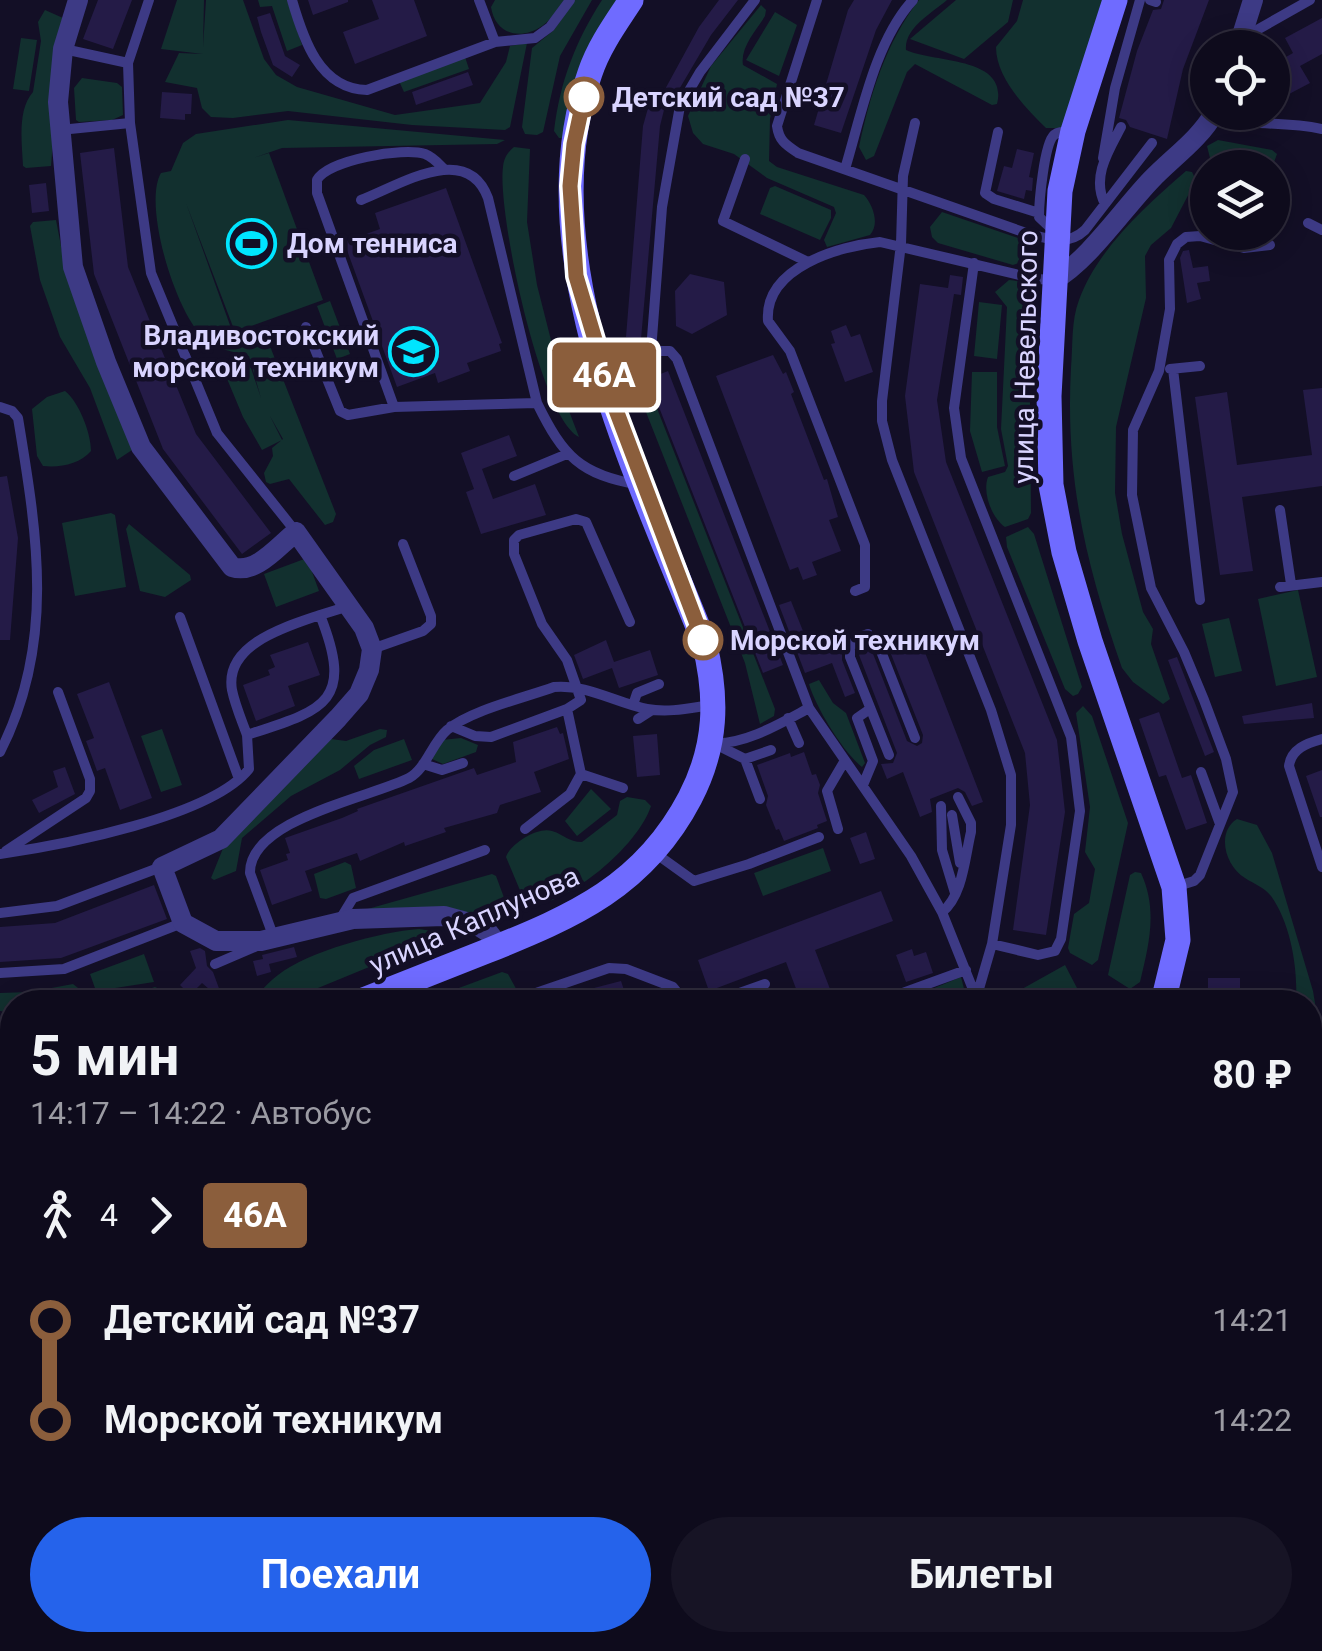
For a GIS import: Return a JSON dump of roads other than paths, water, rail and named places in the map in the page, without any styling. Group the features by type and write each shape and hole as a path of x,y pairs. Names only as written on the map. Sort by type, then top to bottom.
{"street":[{"path":"78,0 63,49 58,102 73,268 141,447 232,568 245,570 254,566 296,532 350,606 372,649 359,694 324,733 221,839 162,867 183,923 216,941 268,940 339,922 418,915 464,920 488,932 499,946"},
{"name":"улица Каплунова","path":"388,990 585,909 636,871 686,806 712,743 712,676 704,642 598,360 576,276 570,186 574,144 590,71 631,0"},
{"name":"улица Невельского","path":"1115,0 1073,132 1050,229 1054,280 1049,396 1052,484 1064,552 1106,690 1174,888 1178,940 1166,990"},
{"path":"1243,30 1252,0"},
{"path":"1054,280 1072,268 1154,176 1203,130"}],"lane":[{"path":"149,0 128,63 130,123 148,263 217,433 296,532"},
{"path":"292,0 314,57 335,80 356,90 371,89 495,42 535,38 550,27 570,0"},
{"path":"479,0 495,42"},
{"path":"651,352 662,207 680,106 700,72 755,0"},
{"path":"817,0 777,126 778,136 798,153 902,188 1079,236 1152,143"},
{"path":"845,169 887,40 899,16 913,0"},
{"path":"1105,204 1101,196 1103,158 1115,88 1140,0"},
{"path":"1260,30 1310,0"},
{"path":"63,49 128,63"},
{"path":"916,122 902,188 902,244 882,421 892,460 991,710 1011,776 1011,825 992,944 978,990"},
{"path":"1290,122 1322,129"},
{"path":"59,130 130,123"},
{"path":"1103,158 1121,127"},
{"path":"998,132 986,193 1050,229"},
{"path":"394,407 317,180 332,165 399,152 430,156 444,169"},
{"path":"745,159 723,221 808,262"},
{"path":"362,200 444,169 466,170 479,178 538,403 567,454 587,471 610,480 642,485"},
{"path":"1308,222 1322,230"},
{"path":"1174,888 1200,875 1233,792 1226,759 1184,652 1151,588 1132,495 1133,430 1159,372 1170,309 1168,260 1176,244 1190,237"},
{"path":"855,591 865,587 865,545 790,352 768,321 772,299 788,276 808,262 858,244 902,244 1054,280"},
{"path":"974,263 954,396 961,458 1071,737 1080,811 1061,939 1055,951 1038,954 992,944"},
{"path":"306,327 340,411 348,415 394,407 538,403"},
{"path":"598,360 670,350 681,366 809,708 911,856 942,912 972,990"},
{"path":"1159,372 1200,366"},
{"path":"1173,369 1200,600"},
{"path":"0,407 12,410 18,418 32,501 38,577 37,633 31,671 0,752"},
{"path":"514,476 567,454"},
{"path":"1280,510 1285,585 1322,582"},
{"path":"452,726 475,736 491,737 567,709 580,700 567,660 542,624 514,554 514,540 519,535 576,520 586,522 630,622"},
{"path":"372,649 423,632 430,624 431,616 403,544"},
{"path":"0,854 86,837 194,806 239,779 249,768 248,735 232,691 239,661 276,630 350,606"},
{"path":"248,735 306,716 326,698 335,662 320,615"},
{"path":"180,617 239,779"},
{"path":"888,755 850,648 856,638 868,634 879,646 914,738"},
{"path":"633,706 638,693 659,684"},
{"path":"216,964 268,940 250,873 257,852 304,816 408,778 452,726 554,687 578,687 652,710 714,705"},
{"path":"0,854 86,798 90,791 90,779 58,692"},
{"path":"712,743 728,744 809,708"},
{"path":"525,829 570,794 581,774 567,709"},
{"path":"863,785 872,761 857,718 870,709"},
{"path":"638,719 652,710"},
{"path":"788,718 799,743"},
{"path":"1322,739 1294,753 1289,766 1322,866"},
{"path":"712,743 745,759 760,799"},
{"path":"745,759 771,750"},
{"path":"838,830 827,791 844,762"},
{"path":"422,764 442,770 462,763"},
{"path":"1201,772 1220,825"},
{"path":"581,774 623,788"},
{"path":"942,912 950,906 961,876 971,824 958,798"},
{"path":"941,806 942,850 955,894"},
{"path":"952,815 961,876"},
{"path":"654,852 694,881 818,836"},
{"path":"339,922 353,898 485,850"},
{"path":"0,913 57,906 162,867"},
{"path":"0,973 64,968 183,923"},
{"path":"555,990 600,970 619,968 675,990"},
{"path":"912,990 966,970"},
{"path":"748,990 765,984"}],"place":[{"name":"Детский сад №37","path":"584,97"},
{"name":"Дом тенниса","path":"252,243"},
{"name":"Владивостокский морской техникум","path":"414,351"},
{"name":"Морской техникум","path":"703,640"}]}
